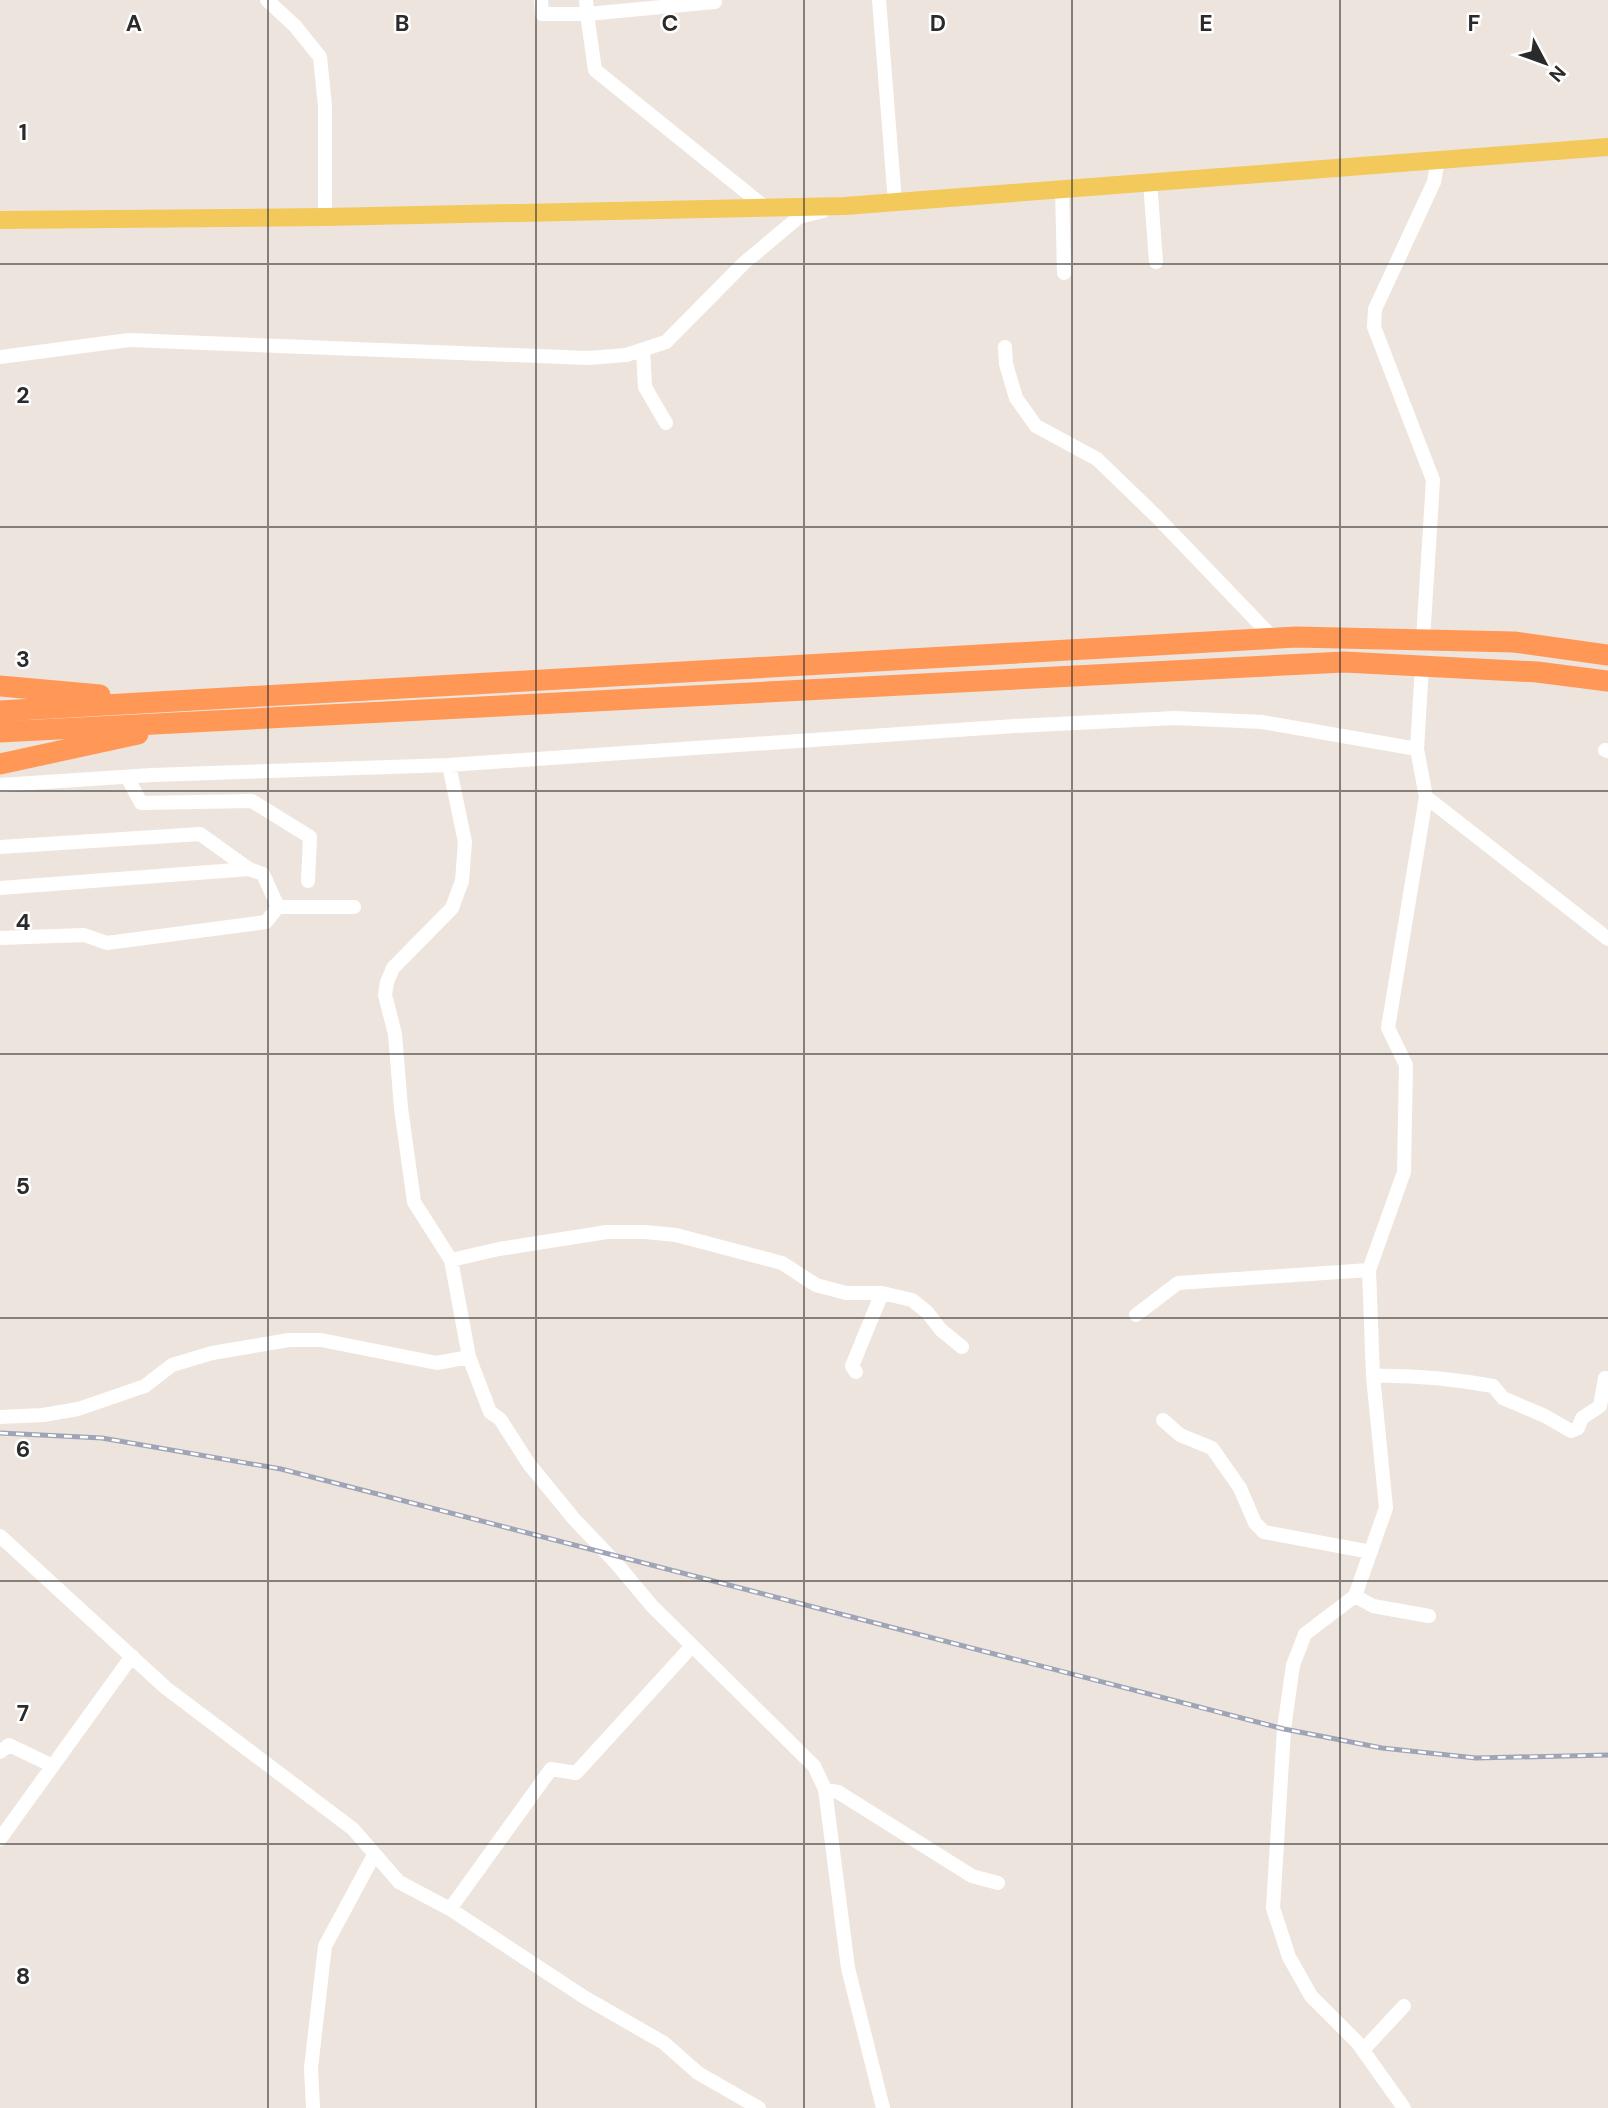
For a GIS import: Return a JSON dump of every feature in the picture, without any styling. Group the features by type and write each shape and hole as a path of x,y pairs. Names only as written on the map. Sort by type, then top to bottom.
{"highway":[{"path":"0,712 1273,638 1514,642 1608,655"},
{"path":"0,732 204,719 1344,662 1537,672 1608,681"},
{"path":"0,686 176,701"},
{"path":"0,764 204,719"}],"main road":[{"path":"0,220 325,217 845,206 1608,147"}],"street":[{"path":"267,0 295,26 320,57 325,106 325,217"},
{"path":"541,0 542,14 587,7 715,2"},
{"path":"879,0 895,202"},
{"path":"587,7 596,70 766,208"},
{"path":"1423,640 1433,480 1374,327 1374,317 1375,309 1434,182 1438,159"},
{"path":"1150,181 1156,261"},
{"path":"1062,188 1065,273"},
{"path":"0,357 129,340 588,358 626,355 666,342 744,262 799,217 845,206"},
{"path":"1004,347 1006,365 1016,398 1036,426 1097,458 1273,638"},
{"path":"643,350 645,387 666,423"},
{"path":"1404,2108 1363,2050 1311,1996 1289,1957 1273,1908 1284,1729 1293,1665 1304,1634 1355,1596 1386,1508 1373,1376 1369,1270 1404,1172 1406,1065 1388,1028 1426,797 1417,749 1422,666"},
{"path":"0,785 127,777 449,765 1015,726 1175,718 1262,722 1417,749"},
{"path":"449,765 465,842 462,881 452,908 393,968 385,995 396,1034 401,1108 414,1202 451,1260 469,1357 490,1412 500,1419 529,1464 652,1606 814,1766 824,1789 848,1968 883,2108"},
{"path":"127,777 141,803 252,801 287,821 310,837 308,881"},
{"path":"1426,797 1608,939"},
{"path":"0,848 201,834 249,869 263,874 278,907"},
{"path":"0,888 249,869"},
{"path":"278,907 354,907"},
{"path":"0,939 84,935 107,943 266,922 278,907"},
{"path":"451,1260 499,1249 607,1232 645,1232 676,1236 782,1263 816,1286 846,1293 882,1293 912,1300 927,1312 941,1331 961,1347"},
{"path":"1136,1315 1178,1283 1369,1270"},
{"path":"856,1372 852,1366 882,1293"},
{"path":"0,1417 43,1415 78,1409 145,1386 172,1365 212,1353 289,1340 321,1340 437,1363 469,1357"},
{"path":"1373,1376 1461,1380 1493,1386 1503,1398 1545,1416 1571,1431 1578,1428 1582,1418 1600,1406 1605,1378 1608,1379"},
{"path":"1163,1420 1181,1435 1212,1448 1240,1488 1255,1524 1264,1532 1371,1552"},
{"path":"0,1536 166,1688 354,1829 399,1882 450,1909 584,1997 664,2043 698,2073 759,2108"},
{"path":"1355,1596 1373,1606 1429,1616"},
{"path":"450,1909 551,1769 576,1773 692,1646"},
{"path":"0,1839 132,1656"},
{"path":"0,1752 9,1745 53,1766"},
{"path":"824,1789 838,1793 972,1876 998,1883"},
{"path":"313,2108 311,2068 325,1946 374,1855"},
{"path":"1363,2050 1404,2006"}],"railway":[{"path":"0,1433 102,1438 281,1469 1284,1729 1382,1748 1476,1758 1608,1755"}]}
